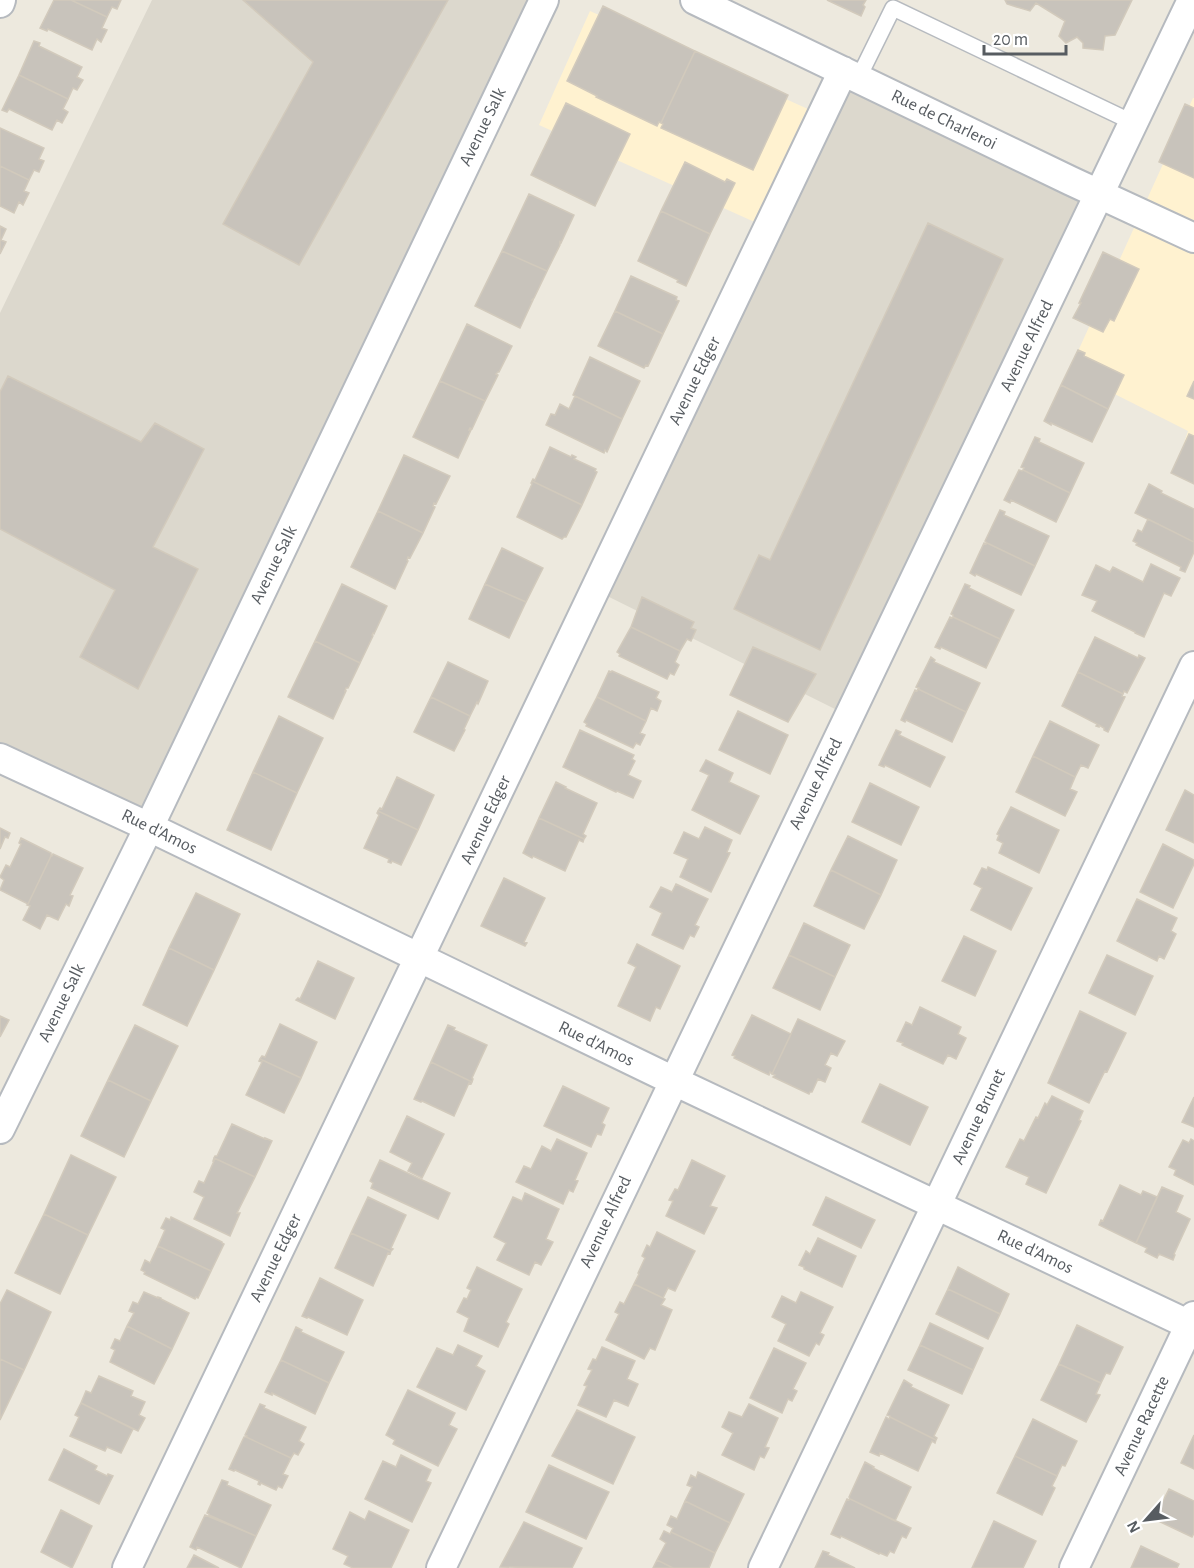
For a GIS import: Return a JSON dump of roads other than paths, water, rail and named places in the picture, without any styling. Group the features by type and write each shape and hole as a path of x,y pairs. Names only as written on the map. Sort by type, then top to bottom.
{"street":[{"name":"Avenue Salk","path":"0,1127 148,827 544,0"},
{"name":"Rue de Charleroi","path":"696,0 1194,238"},
{"name":"Avenue Alfred","path":"441,1568 1192,0"},
{"name":"Avenue Edger","path":"128,1568 419,959 850,75"},
{"name":"Avenue Brunet","path":"763,1568 1194,666"},
{"name":"Rue d'Amos","path":"0,758 937,1206 1193,1322"},
{"name":"Avenue Racette","path":"1074,1568 1193,1322"}],"lane":[{"path":"850,75 892,8 1134,123"}]}
